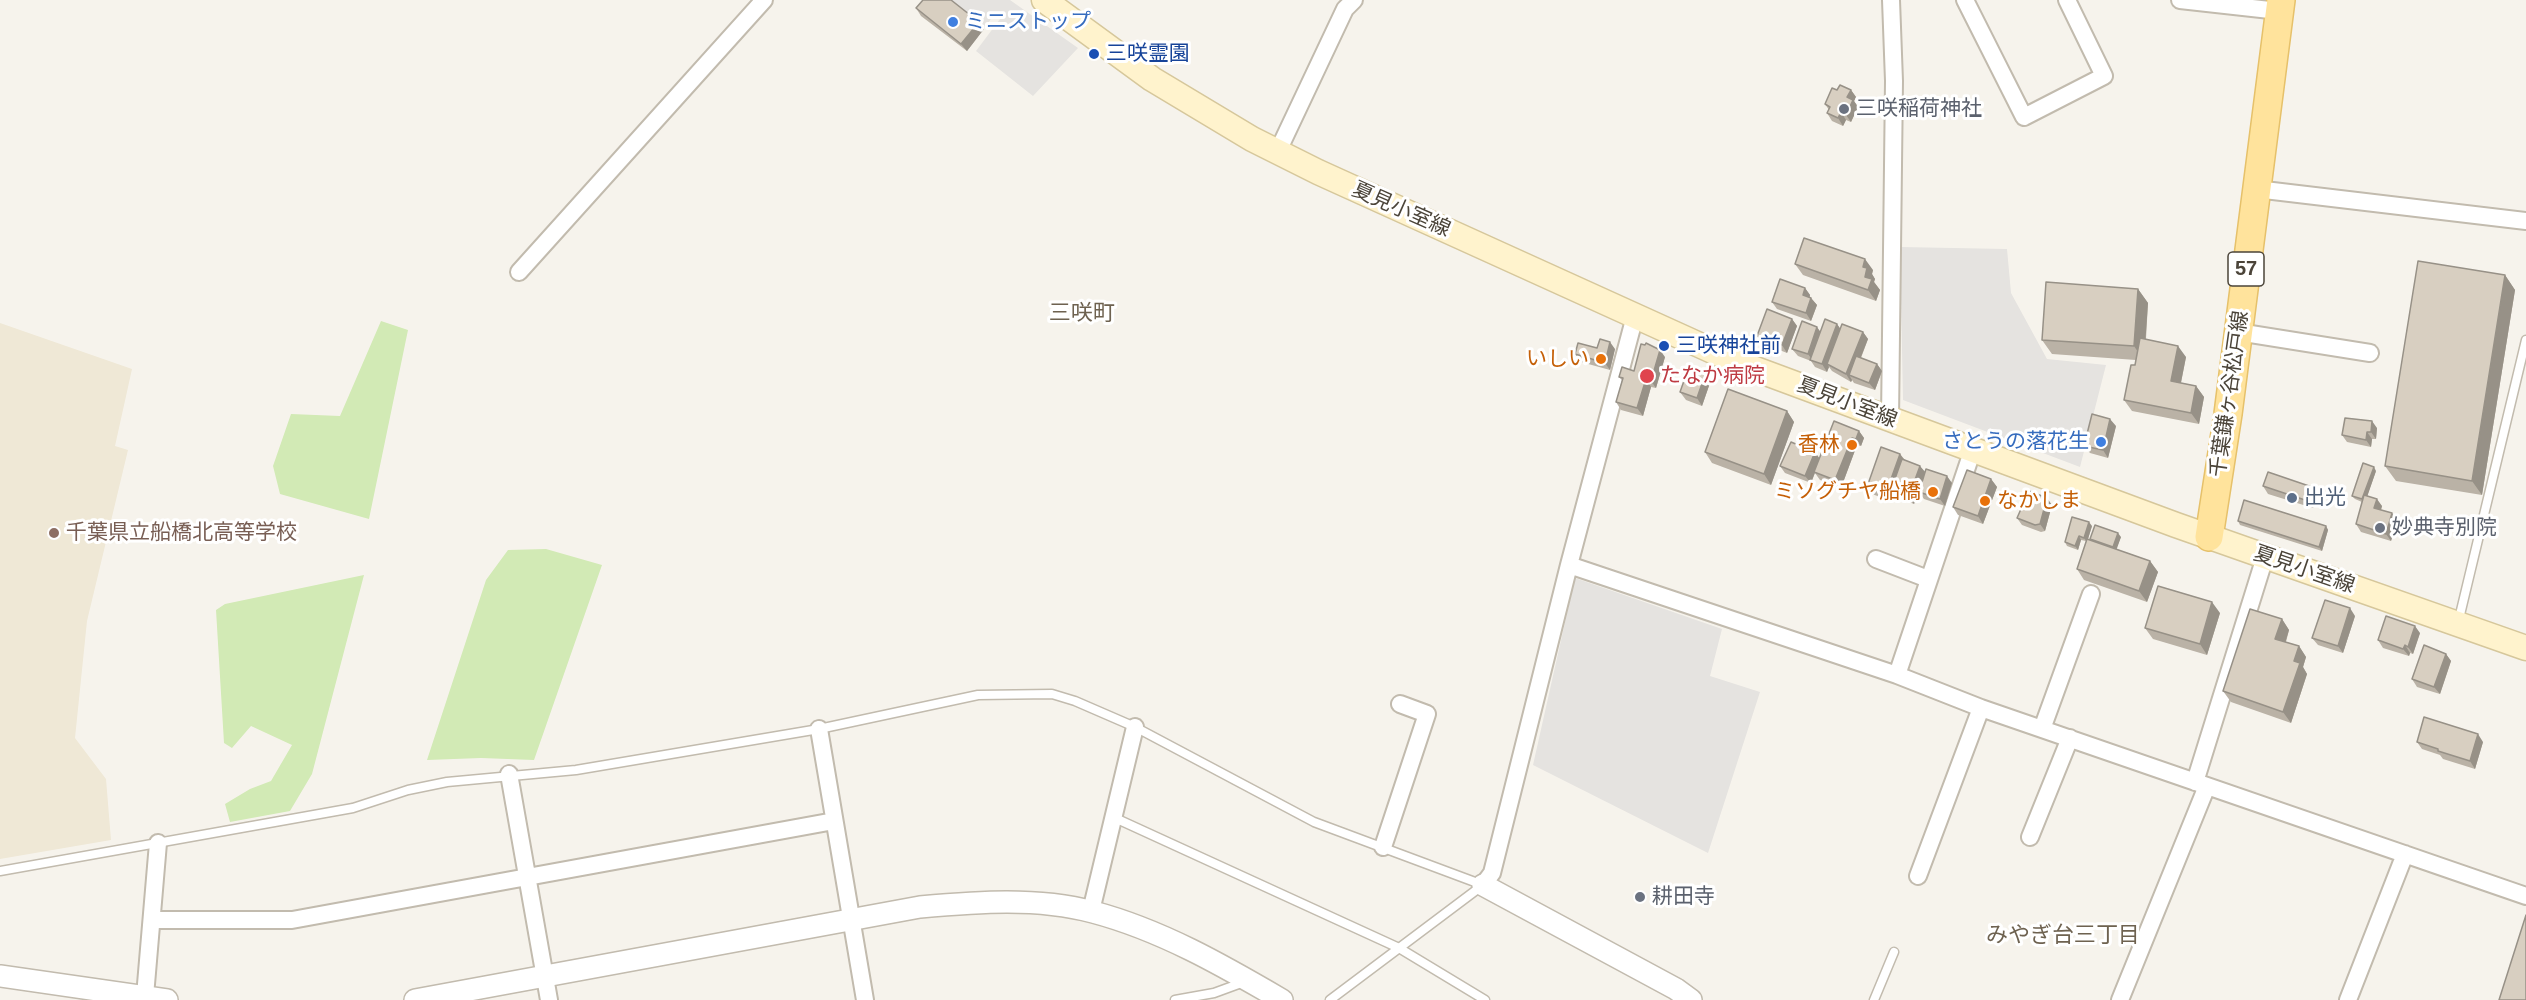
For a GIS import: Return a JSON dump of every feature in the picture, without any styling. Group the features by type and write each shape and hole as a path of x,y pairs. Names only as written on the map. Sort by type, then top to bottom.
{"main road":[{"name":"夏見小室線","path":"1044,0 1152,78 1278,151 1740,363 2209,537 2526,648"},
{"name":"千葉鎌ヶ谷松戸線","path":"2209,537 2280,6"}],"street":[{"path":"519,272 764,0"},
{"path":"1278,151 1345,9 1354,0"},
{"path":"1890,419 1894,81 1891,0"},
{"path":"1965,0 2024,117 2104,76 2067,0"},
{"path":"2180,0 2280,6"},
{"path":"2256,189 2526,221"},
{"path":"1635,316 1569,565 1492,873 1483,885 1691,1000"},
{"path":"2238,332 2370,353"},
{"path":"1897,675 1973,449"},
{"path":"2120,1000 2201,784 2265,557"},
{"path":"1876,559 1928,579"},
{"path":"1569,565 1897,675 1981,708 2526,896"},
{"path":"2042,729 2091,594"},
{"path":"1383,847 1427,714 1400,704"},
{"path":"1918,876 1981,708"},
{"path":"1091,911 1135,727"},
{"path":"819,729 865,1000"},
{"path":"2030,837 2070,738"},
{"path":"509,774 549,1000"},
{"path":"152,920 292,920 834,821"},
{"path":"145,996 158,843"},
{"path":"2349,1000 2405,854"},
{"path":"416,1000 920,907 975,902 1017,903 1091,911 1142,927 1193,950 1282,1000"},
{"path":"0,976 167,1000"}],"lane":[{"path":"2458,623 2526,340"},
{"path":"0,872 353,808 408,790 447,782 509,774 576,770 819,729 978,695 1026,693 1052,694 1075,701 1135,727 1314,822 1483,885"},
{"path":"1115,818 1399,948 1485,1000"},
{"path":"1330,1000 1483,885"},
{"path":"1874,1000 1894,952"},
{"path":"1175,1000 1214,993 1248,980"}],"shaded area":[{"path":"950,0 1010,0 1078,48 1033,96 976,51 1000,19 994,14 985,28"},
{"path":"1900,247 2007,249 2011,293 2047,359 2106,365 2080,467 1903,400"},
{"name":"千葉県立船橋北高等学校","path":"0,323 132,369 115,446 128,450 87,621 75,738 106,779 111,840 0,859"},
{"path":"1575,578 1722,629 1710,676 1760,692 1708,853 1533,765"}],"green space":[{"path":"381,321 408,330 369,519 280,494 273,466 291,414 340,416"},
{"path":"546,549 602,565 534,760 481,758 427,760 486,580 508,550"},
{"path":"364,575 312,774 290,811 230,822 225,804 250,789 271,781 292,745 251,726 232,748 224,743 216,610 225,604"}],"building":[{"name":"ミニストップ","path":"923,0 951,0 979,22 961,44 916,8"},
{"path":"1840,85 1851,90 1847,97 1853,100 1846,115 1841,112 1838,118 1827,113 1830,107 1825,104 1832,88 1837,90"},
{"path":"1804,238 1865,259 1863,267 1867,268 1865,277 1872,279 1868,290 1795,264"},
{"path":"2418,261 2505,275 2472,481 2385,466"},
{"path":"1780,279 1805,288 1803,295 1811,298 1806,313 1772,302"},
{"path":"2046,282 2138,289 2134,346 2042,340"},
{"path":"1767,309 1792,319 1782,345 1757,336"},
{"path":"1825,319 1837,324 1822,364 1810,360"},
{"path":"1802,321 1817,327 1808,354 1792,349"},
{"path":"1842,324 1863,332 1846,374 1827,364"},
{"path":"2140,338 2178,346 2171,381 2196,386 2191,413 2124,400 2131,365 2135,365"},
{"path":"1600,339 1610,342 1605,363 1575,354 1578,343 1597,348"},
{"path":"1646,343 1660,350 1651,381 1646,379 1637,408 1616,402 1623,378 1619,377 1622,367 1634,371 1641,344"},
{"path":"1856,356 1877,364 1869,383 1849,375"},
{"path":"1689,367 1706,372 1697,398 1680,392"},
{"path":"1728,389 1787,411 1764,474 1705,452"},
{"path":"2092,414 2110,419 2103,450 2084,446"},
{"path":"2345,418 2372,421 2371,432 2367,432 2366,440 2342,435"},
{"path":"1834,421 1859,431 1856,439 1852,438 1835,480 1814,472"},
{"path":"1791,442 1815,452 1805,476 1780,466"},
{"path":"1881,447 1900,454 1886,493 1867,487"},
{"path":"1902,459 1920,466 1909,496 1891,490"},
{"path":"2363,463 2374,467 2362,499 2352,496"},
{"path":"1926,469 1947,476 1940,499 1919,492"},
{"path":"1967,470 1991,479 1978,516 1953,507"},
{"path":"2268,472 2312,487 2308,501 2263,486"},
{"path":"2029,491 2047,498 2040,524 2035,525 2017,518"},
{"path":"2364,495 2377,499 2374,508 2392,513 2386,534 2356,524"},
{"path":"2244,500 2326,526 2319,547 2238,521"},
{"path":"2072,517 2089,522 2084,538 2079,536 2075,546 2065,542"},
{"path":"2095,525 2118,533 2113,547 2090,539"},
{"path":"2087,539 2150,561 2139,591 2077,569"},
{"path":"2158,586 2212,602 2200,644 2145,628"},
{"path":"2325,600 2350,608 2338,646 2312,638"},
{"path":"2250,609 2282,619 2275,639 2299,646 2294,661 2300,663 2283,712 2223,691"},
{"path":"2386,616 2415,626 2408,647 2405,645 2403,649 2378,640"},
{"path":"2424,645 2446,654 2434,687 2412,679"},
{"path":"2424,717 2478,734 2470,761 2417,742"},
{"path":"2526,915 2526,1000 2499,1000"}],"place":[{"name":"ミニストップ","path":"953,22"},
{"name":"三咲霊園","path":"1094,54"},
{"name":"三咲稲荷神社","path":"1844,109"},
{"name":"三咲神社前","path":"1664,346"},
{"name":"いしい","path":"1601,359"},
{"name":"たなか病院","path":"1647,376"},
{"name":"さとうの落花生","path":"2101,442"},
{"name":"香林","path":"1852,445"},
{"name":"ミソグチヤ船橋","path":"1933,492"},
{"name":"出光","path":"2292,498"},
{"name":"なかしま","path":"1985,501"},
{"name":"妙典寺別院","path":"2380,528"},
{"name":"千葉県立船橋北高等学校","path":"54,533"},
{"name":"耕田寺","path":"1640,897"}],"district":[{"name":"三咲町","path":"1082,314"},
{"name":"みやぎ台三丁目","path":"2063,936"}]}
